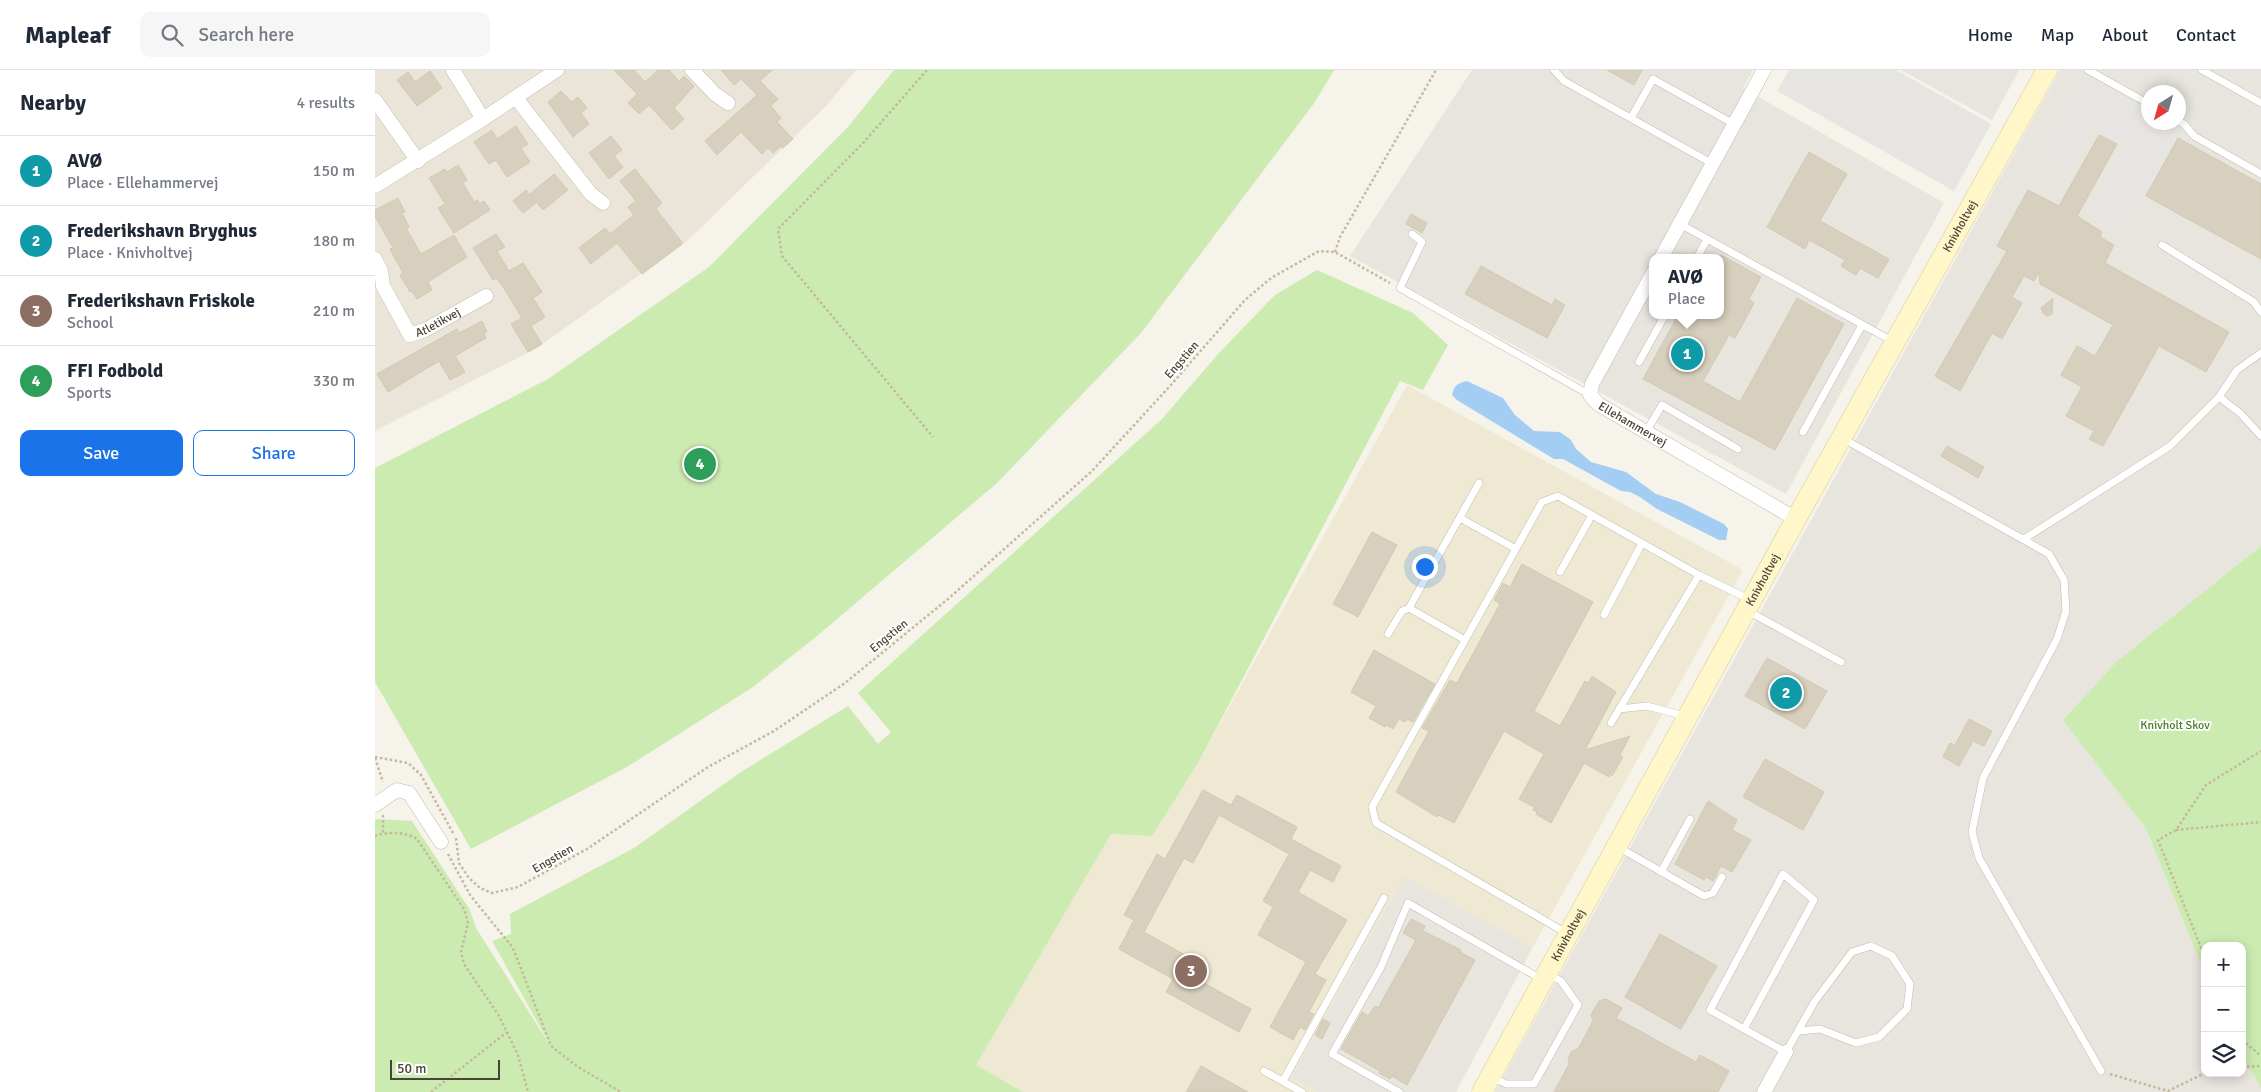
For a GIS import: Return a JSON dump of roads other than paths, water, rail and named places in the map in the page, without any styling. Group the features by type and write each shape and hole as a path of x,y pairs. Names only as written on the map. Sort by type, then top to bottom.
{"street":[{"path":"453,70 483,119"},
{"path":"375,186 418,161 557,70"},
{"path":"692,70 715,94 728,103"},
{"path":"1663,254 1764,70"},
{"name":"Knivholtvej","path":"1486,1084 1796,519 2047,70"},
{"path":"516,98 591,194 603,203"},
{"path":"375,100 418,161"},
{"name":"Atletikvej","path":"375,259 381,271 383,286 410,335 425,330 486,296"},
{"name":"Ellehammervej","path":"1649,279 1592,384 1590,395 1598,404 1796,519"},
{"path":"375,805 397,790 409,793 441,842"},
{"path":"1764,1092 1786,1052"}],"lane":[{"path":"1554,70 1564,81 1713,164"},
{"path":"2088,70 2141,100"},
{"path":"2202,70 2261,103"},
{"path":"1631,118 1653,79 1734,124"},
{"path":"2186,126 2194,136 2261,174"},
{"path":"1680,224 1895,343"},
{"path":"1412,234 1422,242 1400,288 1590,395"},
{"path":"1699,254 1707,239"},
{"path":"2162,245 2255,302 2261,312"},
{"path":"1639,362 1663,319"},
{"path":"1803,432 1862,325"},
{"path":"2024,539 2170,446 2219,397 2237,370 2261,352"},
{"path":"2219,397 2240,413 2261,436"},
{"path":"1647,432 1662,405 1738,449"},
{"path":"1842,438 2049,554 2064,580 2066,611 2057,639 1983,778 1972,832 1979,858 2101,1071"},
{"path":"1388,634 1402,611 1409,608 1479,483"},
{"path":"1569,934 1376,823 1372,807 1542,502 1558,496 1699,575 1841,662"},
{"path":"1560,572 1592,515"},
{"path":"1459,518 1516,550"},
{"path":"1604,615 1642,543"},
{"path":"1611,723 1699,575"},
{"path":"1409,608 1465,640"},
{"path":"1619,709 1647,706 1688,717"},
{"path":"1661,872 1690,819"},
{"path":"1617,847 1704,896 1713,893 1722,877"},
{"path":"1744,1029 1814,900 1783,874 1710,1010 1744,1029 1786,1052 1815,1001 1851,952 1871,946 1892,956 1910,984 1907,1009 1879,1037 1856,1043 1820,1029 1799,1031"},
{"path":"1283,1081 1384,898"},
{"path":"1399,1092 1332,1054 1381,966 1408,903 1545,977 1561,981 1578,1006 1534,1084 1486,1084"},
{"path":"1264,1071 1302,1092"}],"water":[{"path":"1467,381 1503,398 1515,415 1534,431 1560,432 1571,440 1576,449 1591,462 1626,472 1656,494 1680,502 1724,524 1728,529 1726,540 1719,540 1657,509 1640,497 1630,492 1621,491 1563,459 1554,459 1457,400 1452,395 1455,387"}],"place":[{"name":"AVØ","path":"1687,354"},
{"name":"FFI Fodbold","path":"700,464"},
{"name":"Frederikshavn Bryghus","path":"1786,693"},
{"name":"Frederikshavn Friskole","path":"1191,971"}],"park label":[{"name":"Knivholt Skov","path":"2175,725"}]}
